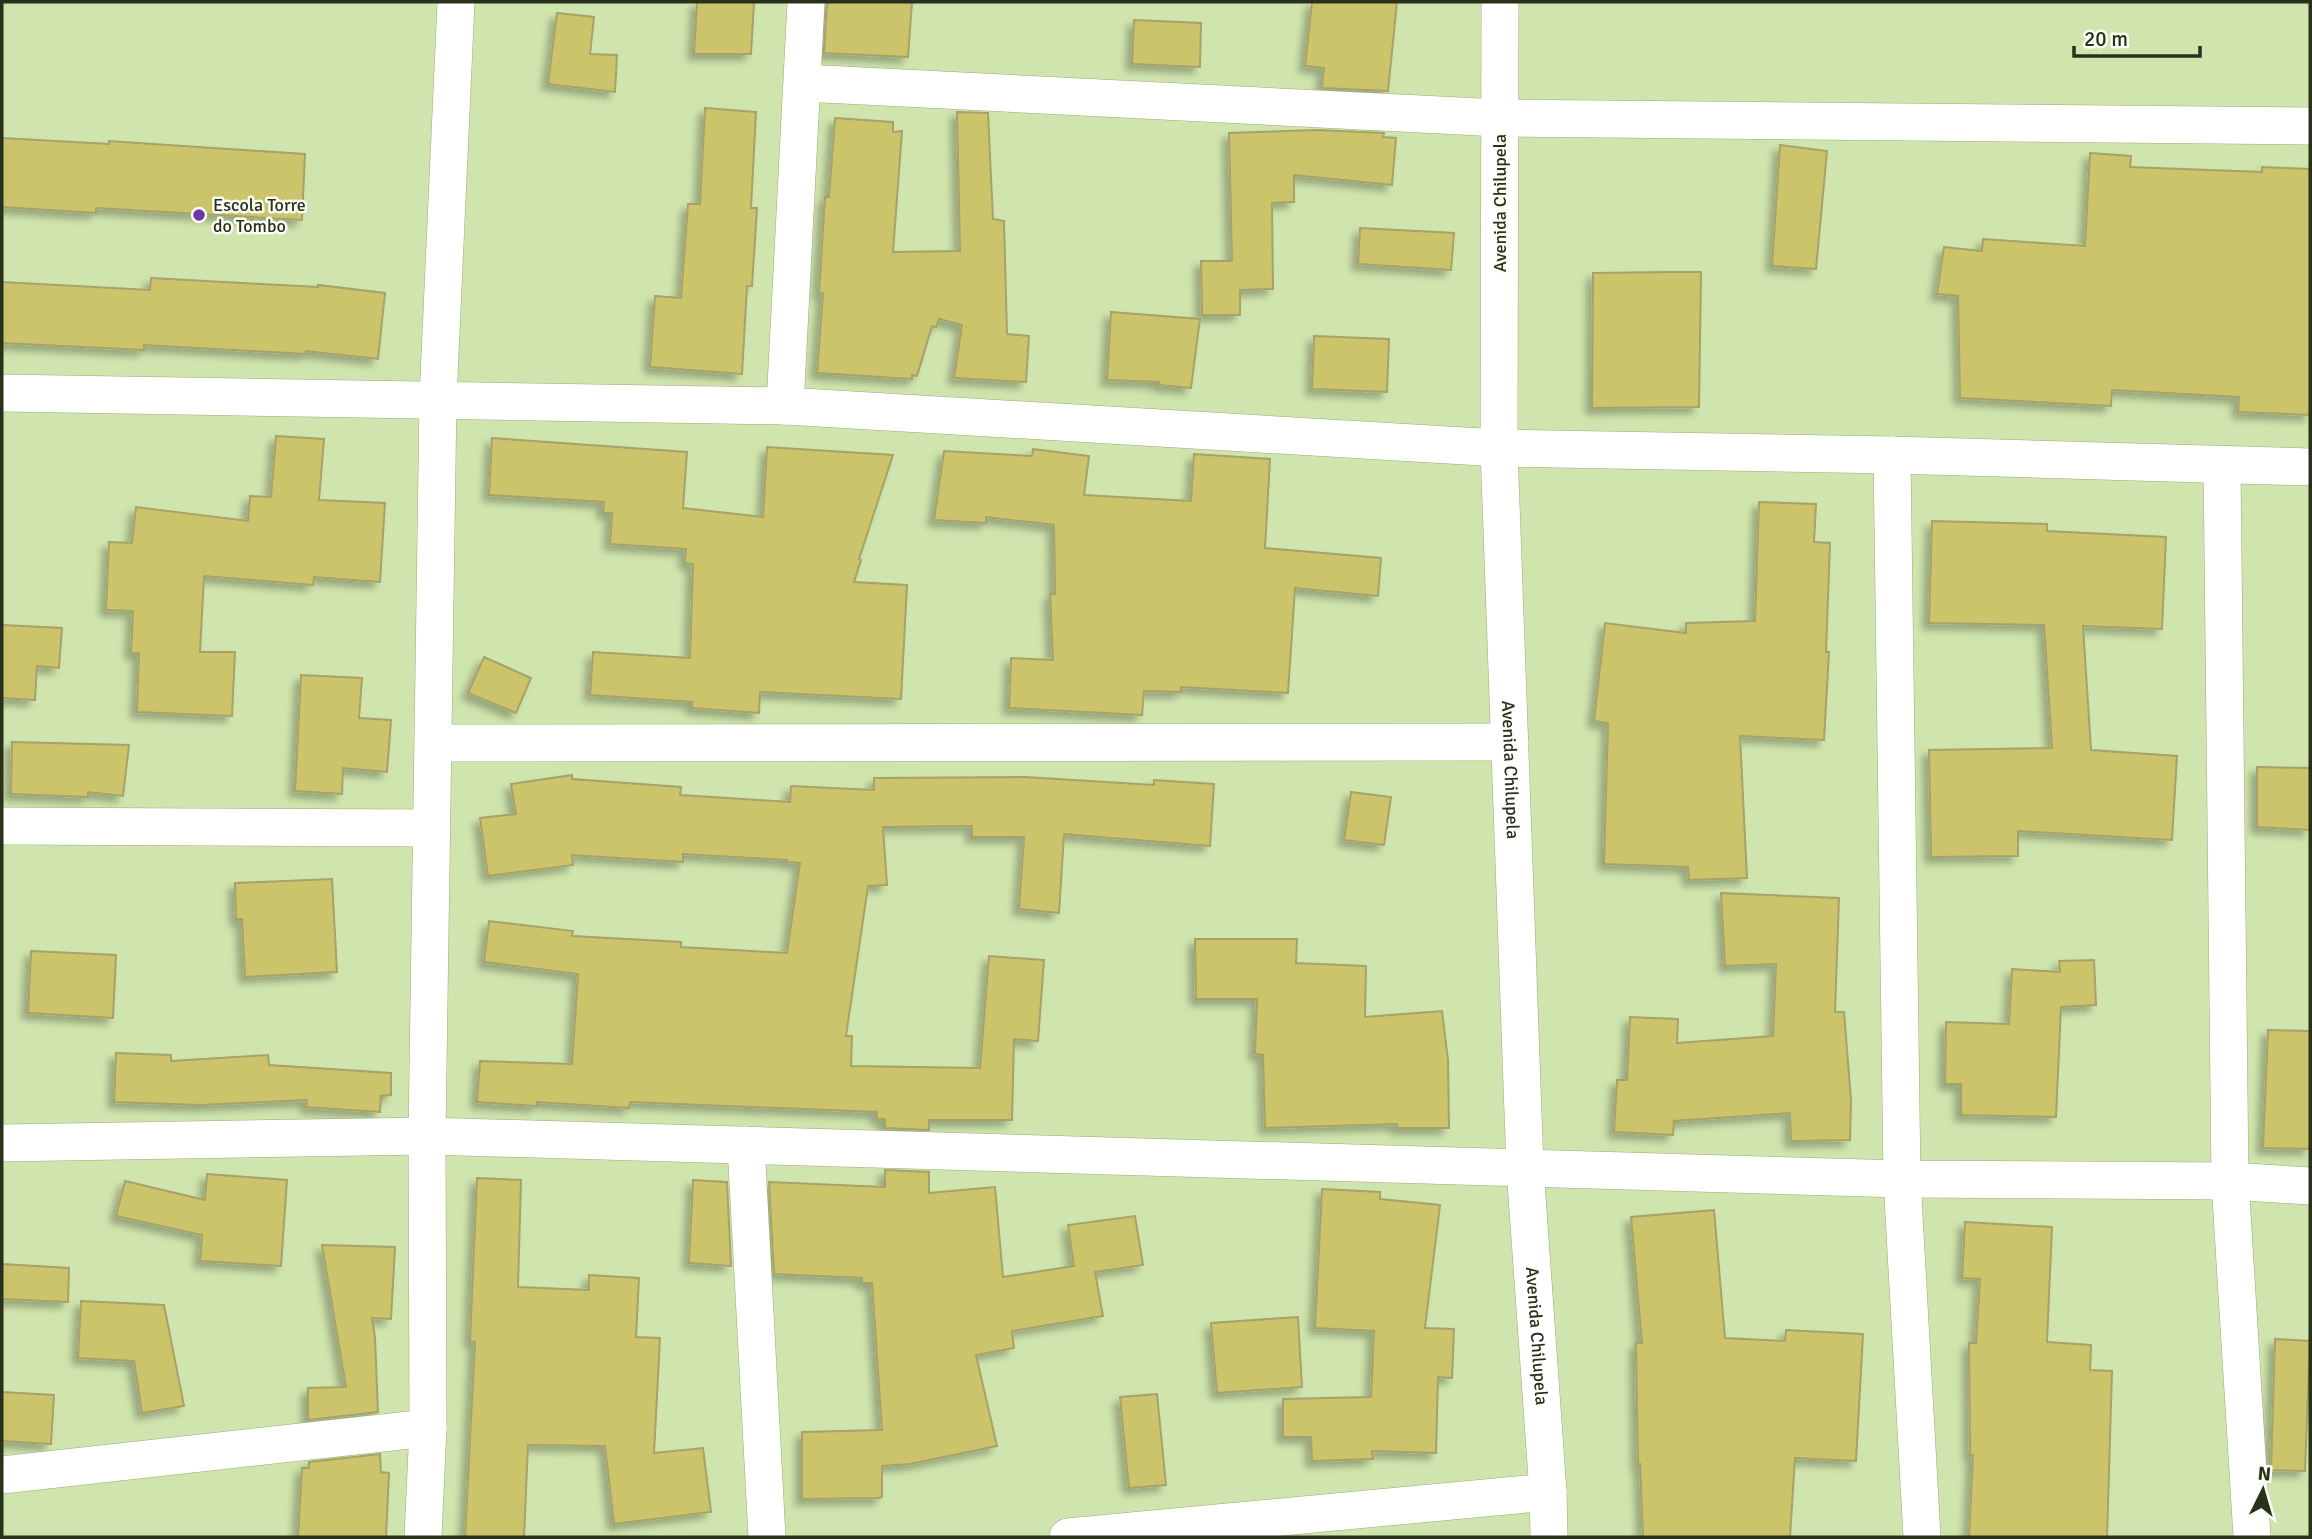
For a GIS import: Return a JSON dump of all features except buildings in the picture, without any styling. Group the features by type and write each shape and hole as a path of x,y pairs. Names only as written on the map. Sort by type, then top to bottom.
{"street":[{"path":"423,1537 428,1428 427,1136 438,399 456,2"},
{"path":"785,406 806,2"},
{"name":"Avenida Chilupela","path":"1500,2 1499,449 1525,1168 1549,1537"},
{"path":"803,83 1500,118 2310,126"},
{"path":"2,393 785,406 1499,449 1892,455 2310,467"},
{"path":"1892,455 1902,1179 1922,1537"},
{"path":"2222,465 2230,1181 2252,1537"},
{"path":"434,743 1510,742"},
{"path":"2,826 432,828"},
{"path":"2,1143 427,1136 1902,1179 2230,1181 2310,1186"},
{"path":"746,1145 767,1537"},
{"path":"2,1475 428,1428"},
{"path":"1068,1537 1548,1492"}],"place":[{"name":"Escola Torre do Tombo","path":"199,215"}]}
